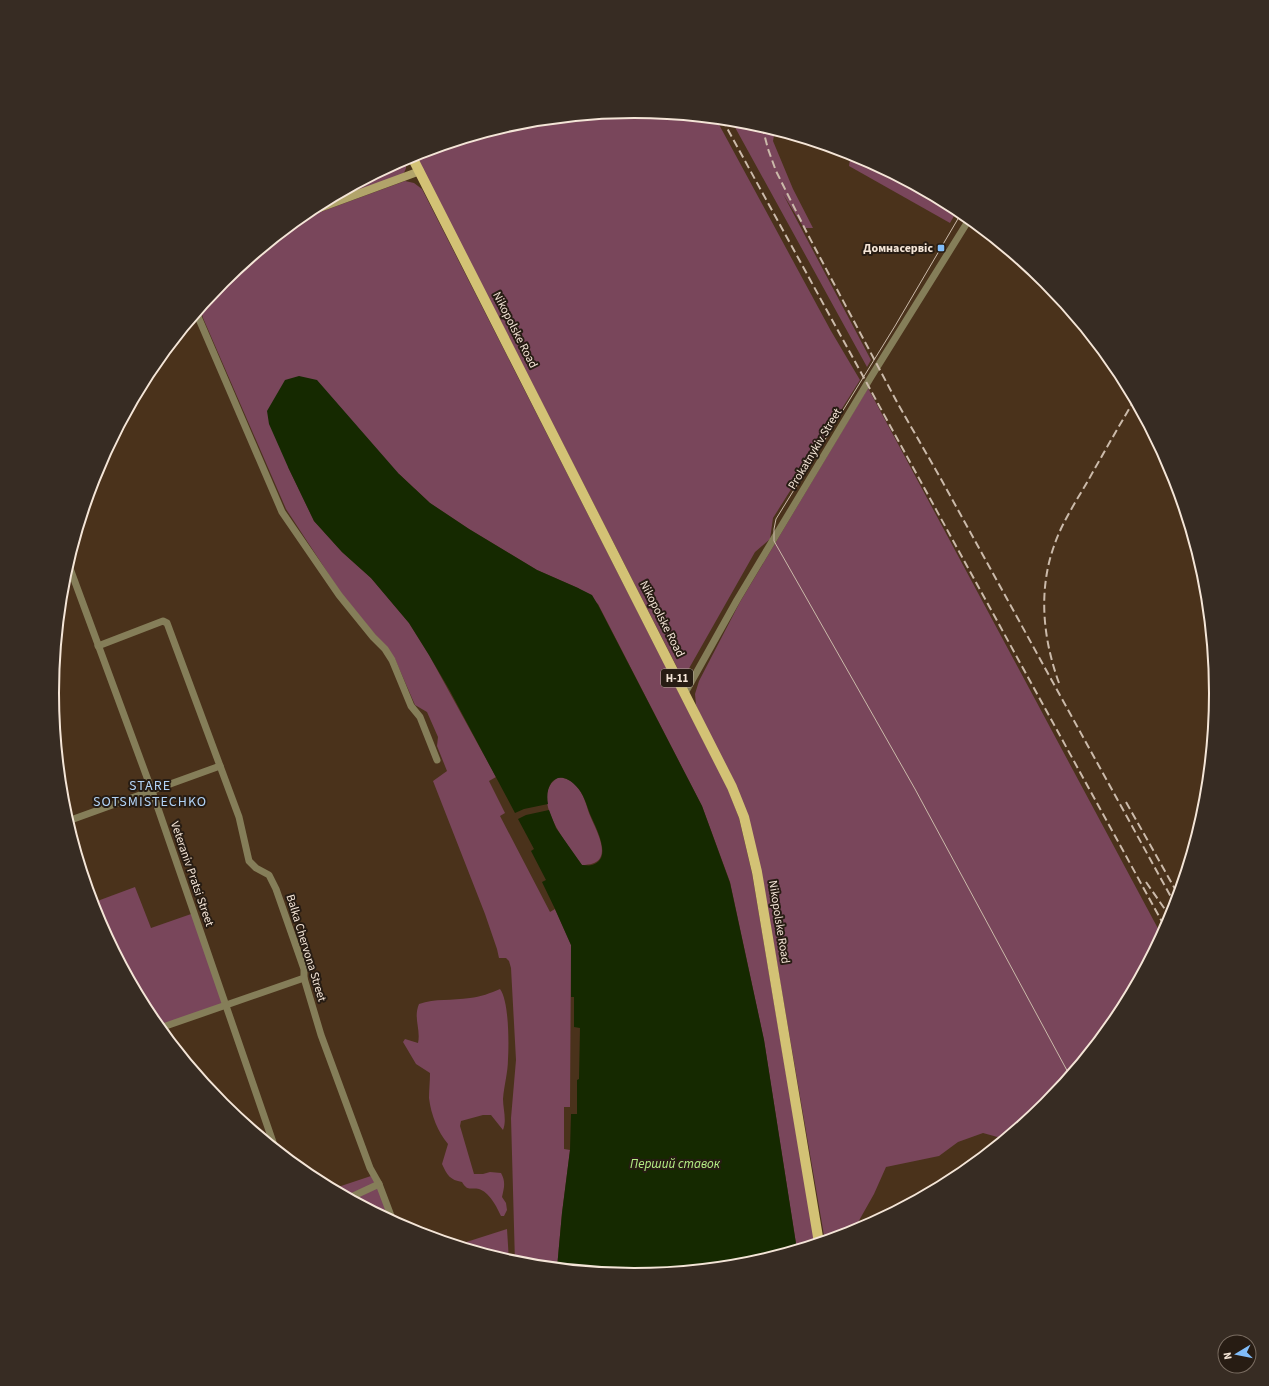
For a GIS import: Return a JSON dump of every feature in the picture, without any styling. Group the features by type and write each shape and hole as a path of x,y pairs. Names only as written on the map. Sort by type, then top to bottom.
{"main road":[{"name":"Nikopolske Road","path":"414,161 685,693 732,787 744,817 757,872 818,1238"}],"street":[{"path":"334,203 420,171"},
{"name":"Prokatnykiv Street","path":"685,693 737,600 871,377 967,223"},
{"path":"199,318 282,512 339,595 373,637 385,649 392,660 411,706 420,717 437,760"},
{"name":"Veteraniv Pratsi Street","path":"72,574 152,791 272,1140"},
{"name":"Balka Chervona Street","path":"98,646 163,621 167,623 239,816 249,861 256,868 268,875 276,889 304,969 304,978 321,1035 370,1168 380,1184 391,1214"},
{"path":"73,819 220,766"},
{"path":"166,1026 304,978"},
{"path":"355,1195 380,1184"}],"shaded area":[{"path":"634,118 672,119 718,124 831,331 860,380 773,518 770,539 755,552 683,679 418,160 486,137 559,122"},
{"path":"735,127 774,135 773,141 793,189 813,228 804,228 783,194 871,360 867,367"},
{"path":"850,159 855,161 889,177 955,215 950,223 849,166"},
{"path":"406,165 403,174 350,194"},
{"path":"405,181 414,183 422,189 728,789 739,818 752,873 814,1239 796,1245 764,1040 730,882 702,806 598,604 578,588 537,570 469,529 430,503 399,474 288,467 314,521 342,552 371,578 409,623 429,655 496,777 489,781 505,813 500,816 550,912 555,909 571,945 570,1107 564,1107 564,1149 570,1150 557,1264 515,1255 511,1118 516,1060 511,968 509,961 506,958 499,958 485,914 433,781 447,771 437,746 438,737 427,712 415,705 395,659 341,593 286,509 202,314 255,260 284,236 315,214"},
{"path":"868,388 1159,930 1151,948 1133,981 1113,1013 1091,1043 1067,1072 1014,1126 1000,1138 983,1133 958,1142 939,1156 886,1167 874,1194 857,1224 824,1236 761,871 696,705 695,694 699,681 740,602"},
{"path":"559,777 571,781 581,793 599,837 602,846 602,853 599,859 593,864 582,865 560,834 553,821 548,808 547,796 550,785"},
{"path":"135,887 151,928 194,913 226,1005 166,1026 136,981 118,948 98,901"},
{"path":"500,989 507,1012 508,1033 508,1064 503,1099 505,1118 503,1130 491,1115 483,1115 461,1121 460,1126 474,1174 490,1172 501,1173 503,1176 504,1188 502,1197 506,1203 507,1210 504,1216 501,1216 495,1204 486,1193 479,1189 466,1187 462,1182 449,1176 446,1171 442,1164 448,1144 438,1129 431,1111 429,1098 430,1073 416,1064 403,1042 405,1039 418,1043 419,1033 417,1009 419,1004 431,1001 463,999 485,995"},
{"path":"374,1175 390,1214 380,1209 339,1187"},
{"path":"507,1229 509,1254 486,1249 465,1243"}],"water":[{"name":"Перший ставок","path":"299,376 317,380 399,474 430,503 469,529 537,570 592,595 598,605 702,806 730,883 764,1040 796,1245 710,1264 672,1267 597,1267 557,1264 570,1150 571,1114 577,1114 580,1028 574,1027 574,997 571,997 571,945 542,882 546,880 531,851 534,849 518,819 526,815 549,810 556,828 582,865 591,865 598,862 602,856 599,834 581,792 570,781 564,778 554,780 551,784 548,789 548,804 524,809 515,813 450,691 409,623 371,578 342,552 314,521 269,424 267,411 285,380"}],"tram line":[{"path":"959,217 895,326 776,519 774,541 915,789 1068,1071"}],"railway":[{"path":"725,125 1162,922"},
{"path":"764,133 776,171 807,233 898,404 941,479 1172,898"},
{"path":"1059,683 1049,649 1044,615 1044,598 1049,563 1057,537 1065,520 1132,404"},
{"path":"1126,802 1175,889"},
{"path":"1146,882 1167,912"}],"place":[{"name":"Домнасервіс","path":"941,248"}],"district":[{"name":"STARE SOTSMISTECHKO","path":"150,794"}]}
